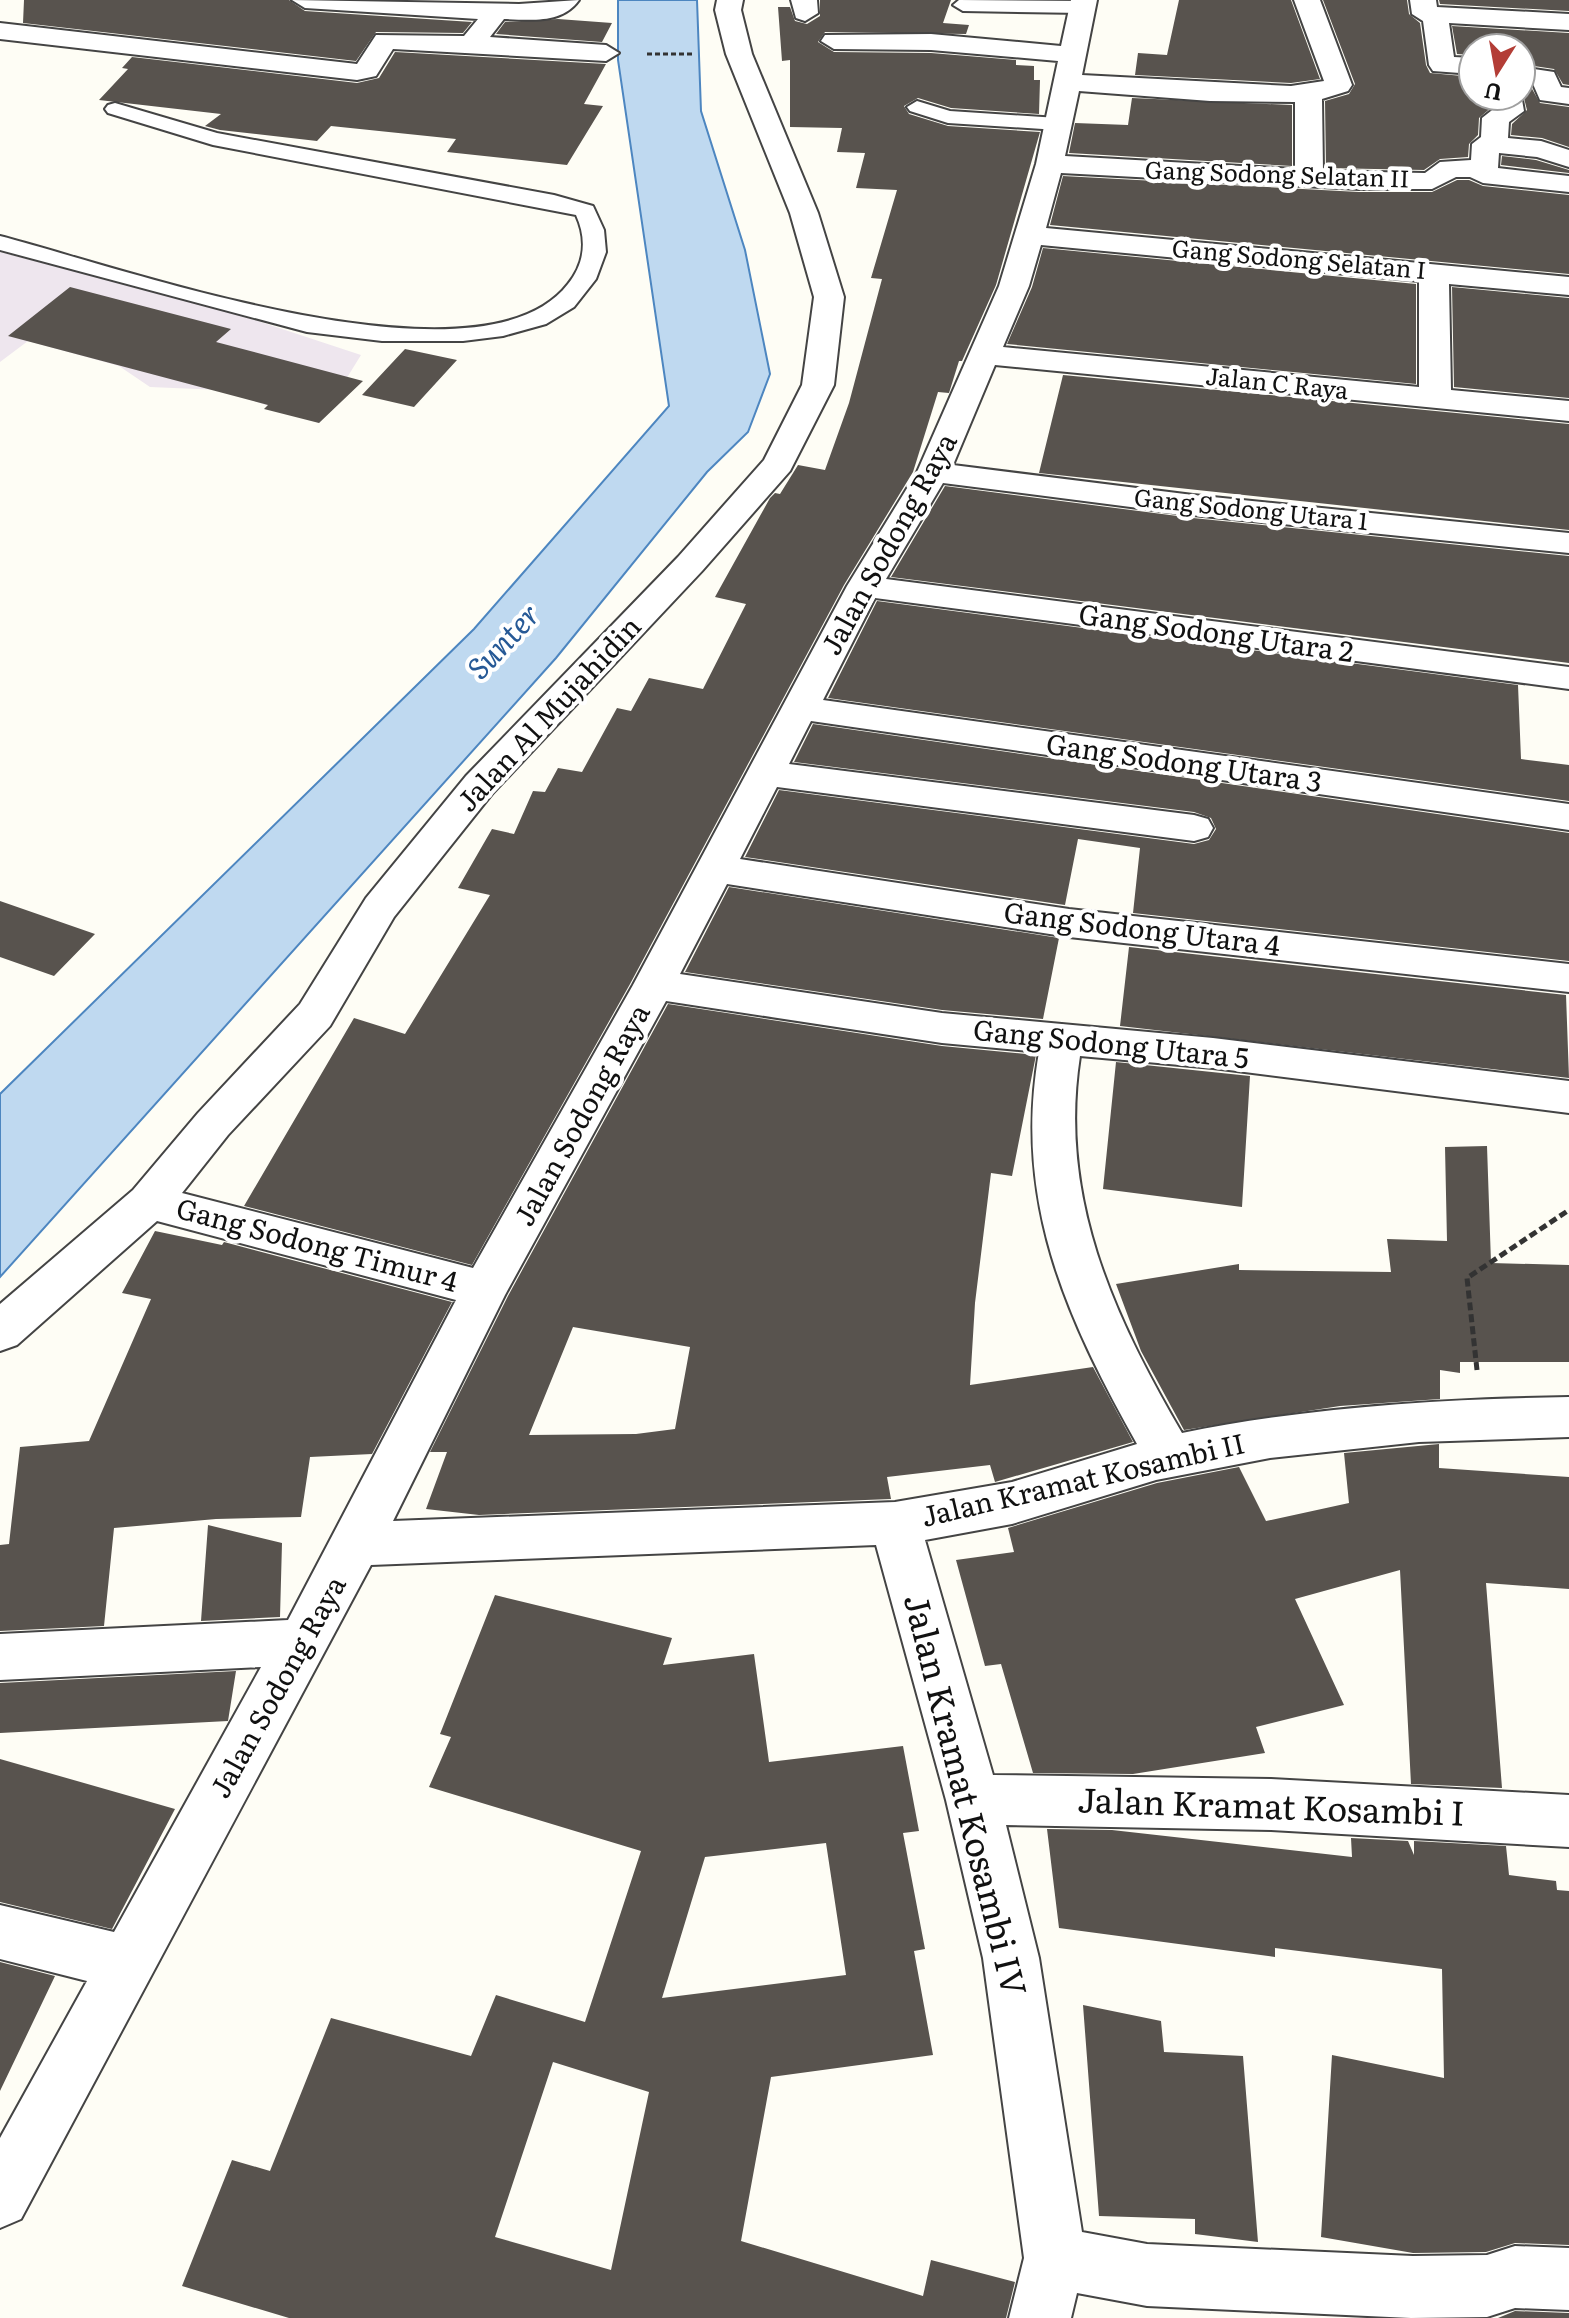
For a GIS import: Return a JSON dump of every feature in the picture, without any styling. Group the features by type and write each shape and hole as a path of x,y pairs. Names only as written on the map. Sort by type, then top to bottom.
{"street":[{"path":"305,0 495,14 550,11 558,9 566,0"},
{"name":"Jalan Al Mujahidin","path":"0,1332 149,1202 213,1124 315,1015 380,908 479,785 680,575 778,464 818,385 829,297 804,213 739,54 728,10 730,0"},
{"path":"834,41 931,42 1071,68 1308,94 1339,85 1307,0"},
{"name":"Jalan Sodong Raya","path":"0,2198 125,1962 356,1544 485,1289 654,985 864,586 933,472 986,355 1029,235 1054,144 1083,3"},
{"path":"1457,65 1442,65 1429,7 1569,22"},
{"path":"471,44 495,14"},
{"path":"0,31 357,72 367,70 385,41 606,53"},
{"path":"1537,77 1545,78 1559,95"},
{"path":"1537,93 1559,95"},
{"path":"1308,94 1309,179"},
{"path":"1508,112 1496,118 1483,175 1569,184"},
{"name":"Gang Sodong Selatan II","path":"1054,144 1309,179 1432,181 1450,168 1489,157 1541,149 1569,159"},
{"name":"Gang Sodong Selatan I","path":"1029,235 1569,286"},
{"path":"1435,272 1432,307 1435,399"},
{"name":"Jalan C Raya","path":"986,355 1569,411"},
{"name":"Gang Sodong Utara 1","path":"933,472 1193,505 1569,543"},
{"name":"Gang Sodong Utara 2","path":"864,586 1569,678"},
{"name":"Gang Sodong Utara 3","path":"800,708 1569,817"},
{"path":"766,773 1194,828"},
{"name":"Gang Sodong Utara 4","path":"716,869 1069,923 1569,978"},
{"name":"Gang Sodong Utara 5","path":"654,985 942,1028 1062,1038 1569,1097"},
{"path":"1062,1038 1052,1109 1054,1151 1057,1193 1074,1267 1095,1324 1169,1456"},
{"name":"Gang Sodong Timur 4","path":"149,1202 485,1289"},
{"name":"Jalan Kramat Kosambi II","path":"356,1544 895,1523 971,1513 1047,1494 1169,1456 1304,1430 1482,1418 1569,1417"},
{"name":"Jalan Kramat Kosambi IV","path":"895,1523 973,1800 1011,1958 1055,2258 1040,2318"},
{"path":"0,1657 303,1642"},
{"name":"Jalan Kramat Kosambi I","path":"973,1800 1163,1799 1437,1810 1569,1821"},
{"path":"0,1932 125,1962"},
{"path":"1055,2258 1147,2275 1413,2287 1487,2286 1515,2277 1569,2279"}],"lane":[{"path":"963,5 1083,3"},
{"path":"917,107 1054,144"},
{"path":"0,243 317,326 416,335 499,330 546,317 565,305 581,288 595,255 596,233 585,211 554,202 213,139 115,109"}],"path":[{"path":"606,53 703,54"},
{"path":"1482,1418 1467,1278 1569,1210"}],"shaded area":[{"path":"0,252 224,310 361,355 319,423 221,390 150,387 119,366 28,341 0,362"}],"water":[{"name":"Sunter","path":"618,0 697,0 701,111 745,250 770,374 748,432 707,472 556,658 0,1277 0,1094 474,629 669,406 618,60"}],"building":[{"path":"24,0 289,0 305,11 472,22 463,33 376,32 356,61 23,23"},
{"path":"820,0 951,0 943,23 969,25 966,34 825,32 818,42 834,52 931,53 1016,60 1016,65 1034,66 1034,80 1040,80 1039,114 951,108 918,98 904,106 909,114 948,126 1040,132 996,285 962,361 959,361 949,393 938,392 913,472 844,585 630,984 472,1265 244,1206 354,1018 405,1034 490,895 458,888 492,829 514,834 533,791 545,792 558,768 582,772 617,708 631,711 649,678 703,689 746,604 715,597 770,498 775,493 780,494 798,465 825,470 849,403 882,279 871,278 897,190 856,188 865,153 837,152 842,128 790,127 790,60 782,61 778,7 790,7 795,21 807,24 820,16"},
{"path":"1179,0 1291,0 1320,79 1291,83 1135,75 1138,53 1167,55"},
{"path":"1323,0 1407,0 1409,14 1420,23 1430,73 1457,76 1457,112 1486,112 1479,118 1478,135 1469,144 1468,157 1440,159 1424,170 1326,168 1325,101 1349,94 1355,84"},
{"path":"1439,0 1569,0 1569,11 1440,4"},
{"path":"558,19 612,23 602,42 496,34 505,22"},
{"path":"1452,26 1569,33 1569,85 1563,84 1554,69 1537,66 1537,32 1457,32 1457,54"},
{"path":"395,52 606,64 584,104 603,106 567,165 447,152 456,139 331,126 317,141 220,130 205,126 221,114 99,100 128,69 122,68 132,57 357,83 379,78"},
{"path":"1132,98 1292,105 1292,166 1069,153 1075,123 1128,125"},
{"path":"1537,98 1540,103 1569,107 1569,147 1542,138 1511,135 1512,124 1525,112 1537,112"},
{"path":"1502,156 1536,160 1569,170 1569,173 1501,165"},
{"path":"1063,176 1359,192 1432,192 1457,180 1469,180 1483,186 1569,195 1569,274 1050,225"},
{"path":"1043,248 1416,284 1416,384 1007,344 1032,287"},
{"path":"70,287 231,329 216,342 363,381 319,423 264,409 268,405 8,336"},
{"path":"1452,287 1569,298 1569,398 1454,387"},
{"path":"405,349 457,360 414,407 362,395"},
{"path":"1063,375 1569,424 1569,530 1039,473"},
{"path":"945,486 1193,518 1569,556 1569,663 891,577"},
{"path":"877,601 1518,685 1521,759 1569,765 1569,801 828,698"},
{"path":"813,724 1569,833 1569,961 1133,913 1140,848 1078,839 1065,905 745,857 779,790 1194,844 1209,840 1216,829 1211,818 1194,812 794,762"},
{"path":"729,887 1059,938 1043,1019 942,1010 685,972"},
{"path":"0,901 95,934 54,976 0,957"},
{"path":"1129,947 1566,995 1569,1078 1120,1026"},
{"path":"668,1004 942,1046 1036,1055 1012,1176 991,1173 975,1303 970,1385 1093,1367 1133,1442 995,1482 990,1465 887,1477 891,1499 479,1515 426,1509 447,1452 430,1452 508,1296","holes":["573,1327 690,1347 675,1429 636,1434 529,1435"]},
{"path":"1116,1062 1250,1076 1242,1207 1103,1189"},
{"path":"1487,1146 1491,1263 1569,1265 1569,1362 1460,1362 1460,1373 1440,1370 1440,1399 1340,1406 1184,1430 1141,1351 1116,1284 1239,1264 1239,1270 1391,1272 1387,1239 1447,1241 1445,1147"},
{"path":"155,1231 222,1245 224,1242 452,1302 372,1454 310,1457 301,1517 216,1519 114,1528 104,1626 0,1631 0,1545 9,1544 20,1447 89,1441 151,1299 122,1293"},
{"path":"1439,1444 1439,1468 1569,1477 1569,1589 1486,1583 1502,1788 1411,1784 1400,1570 1295,1599 1344,1705 1256,1727 1265,1753 1133,1774 1033,1773 1001,1664 985,1666 956,1560 1014,1552 1008,1528 1157,1483 1239,1467 1266,1521 1349,1503 1344,1453"},
{"path":"208,1525 282,1543 280,1617 201,1621"},
{"path":"495,1595 672,1638 663,1665 754,1654 769,1762 903,1746 919,1831 903,1833 925,1949 914,1951 933,2055 771,2077 741,2241 923,2296 931,2260 1015,2282 1006,2318 289,2318 182,2286 232,2160 270,2171 331,2018 471,2056 496,1995 585,2022 641,1851 429,1787 451,1737 440,1734","holes":["826,1843 846,1975 662,1998 705,1857","553,2062 649,2092 611,2270 495,2237"]},
{"path":"236,1671 228,1721 0,1733 0,1683"},
{"path":"0,1759 175,1809 112,1929 0,1902"},
{"path":"1047,1829 1112,1830 1352,1857 1351,1838 1408,1841 1414,1855 1414,1841 1506,1846 1509,1875 1556,1881 1557,1890 1569,1891 1569,2245 1515,2243 1486,2252 1413,2253 1321,2237 1332,2055 1444,2078 1442,1969 1275,1948 1275,1957 1059,1928"},
{"path":"0,1962 55,1976 0,2091"},
{"path":"1083,2005 1161,2021 1164,2052 1243,2056 1258,2242 1195,2234 1195,2219 1099,2216"},
{"path":"1515,2311 1569,2313 1569,2318 1498,2318"}]}
